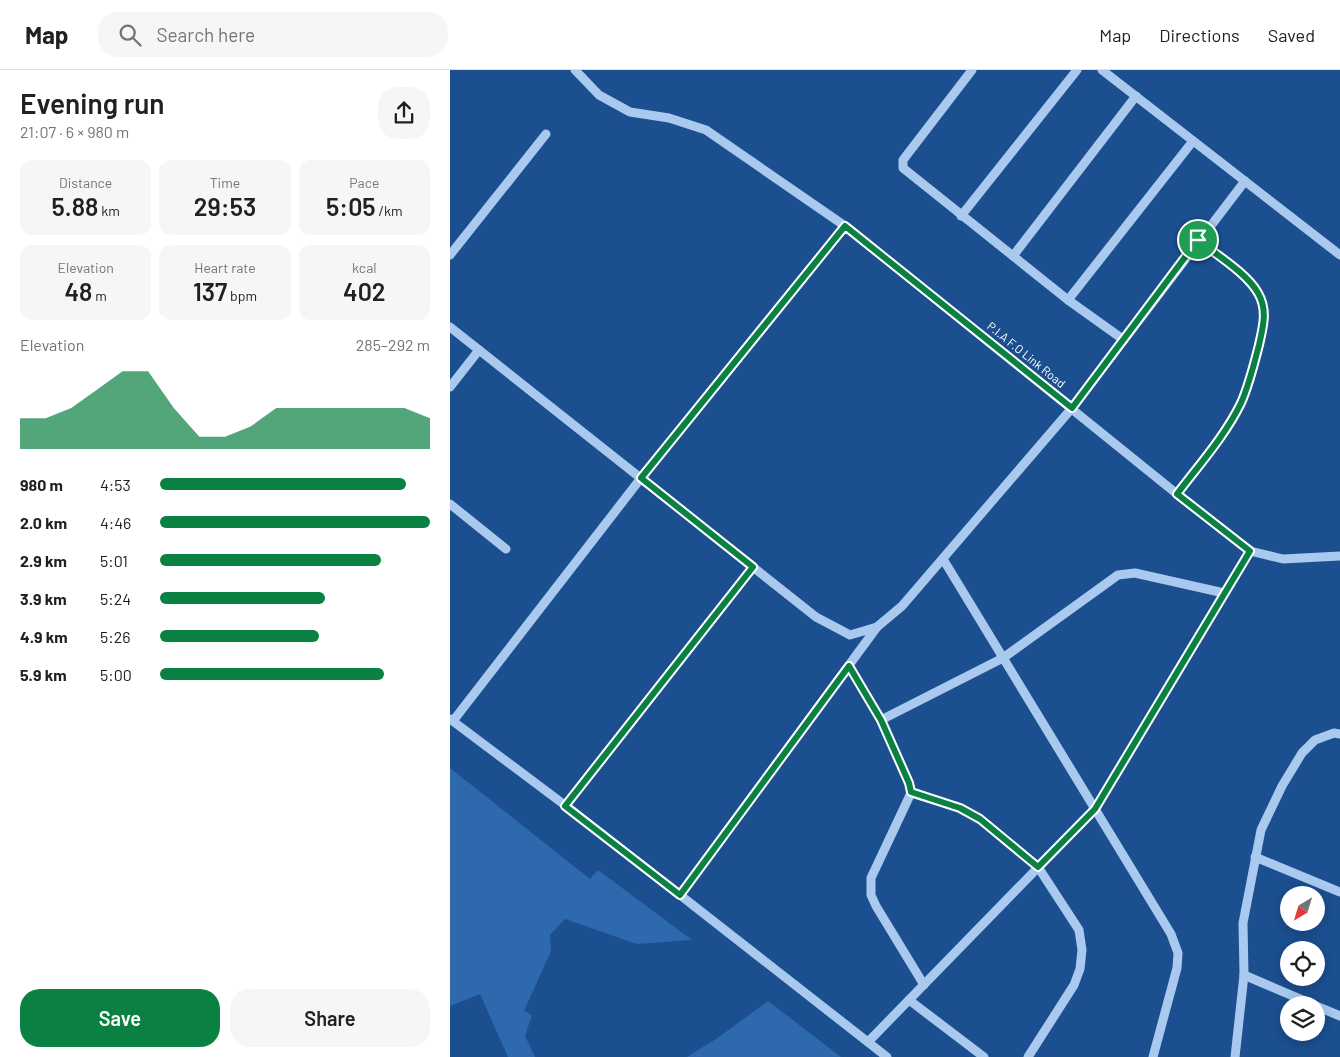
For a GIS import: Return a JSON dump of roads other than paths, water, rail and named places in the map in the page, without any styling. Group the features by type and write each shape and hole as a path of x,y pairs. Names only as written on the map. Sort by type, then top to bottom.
{"street":[{"name":"P.I.A F.O Link Road","path":"575,70 599,95 630,112 669,118 706,130 845,226 1250,551 1283,559 1340,556"},
{"path":"972,70 903,160 903,168 908,174 1068,300 1124,340"},
{"path":"961,216 1077,70"},
{"path":"1102,70 1340,255"},
{"path":"1013,256 1136,96"},
{"path":"450,255 546,134"},
{"path":"1068,300 1193,141"},
{"path":"680,895 877,627 902,606 1072,408 1244,181"},
{"path":"845,226 641,478 451,720 565,806 887,1057"},
{"path":"1177,494 1229,424 1241,402 1253,370 1264,322 1263,304 1258,292 1248,280 1198,240"},
{"path":"450,327 816,616 850,635 877,627"},
{"path":"450,388 479,350"},
{"path":"450,504 506,549"},
{"path":"868,1042 1095,809 1250,551"},
{"path":"942,559 1171,934 1178,953 1177,968 1153,1057"},
{"path":"565,806 753,567"},
{"path":"881,720 1003,658 1118,575 1135,573 1224,593"},
{"path":"849,666 881,720 909,783 911,792 871,878 871,895 924,985"},
{"path":"1235,1057 1244,975 1243,923 1261,830 1282,786 1302,753 1315,740 1334,733 1340,734"},
{"path":"911,792 960,808 980,819 1038,867 1079,930 1082,950 1080,969 1074,985 1028,1057"},
{"path":"1255,857 1340,892"},
{"path":"1244,975 1294,996"},
{"path":"909,1000 984,1057"},
{"path":"1325,1009 1340,1016"}]}
